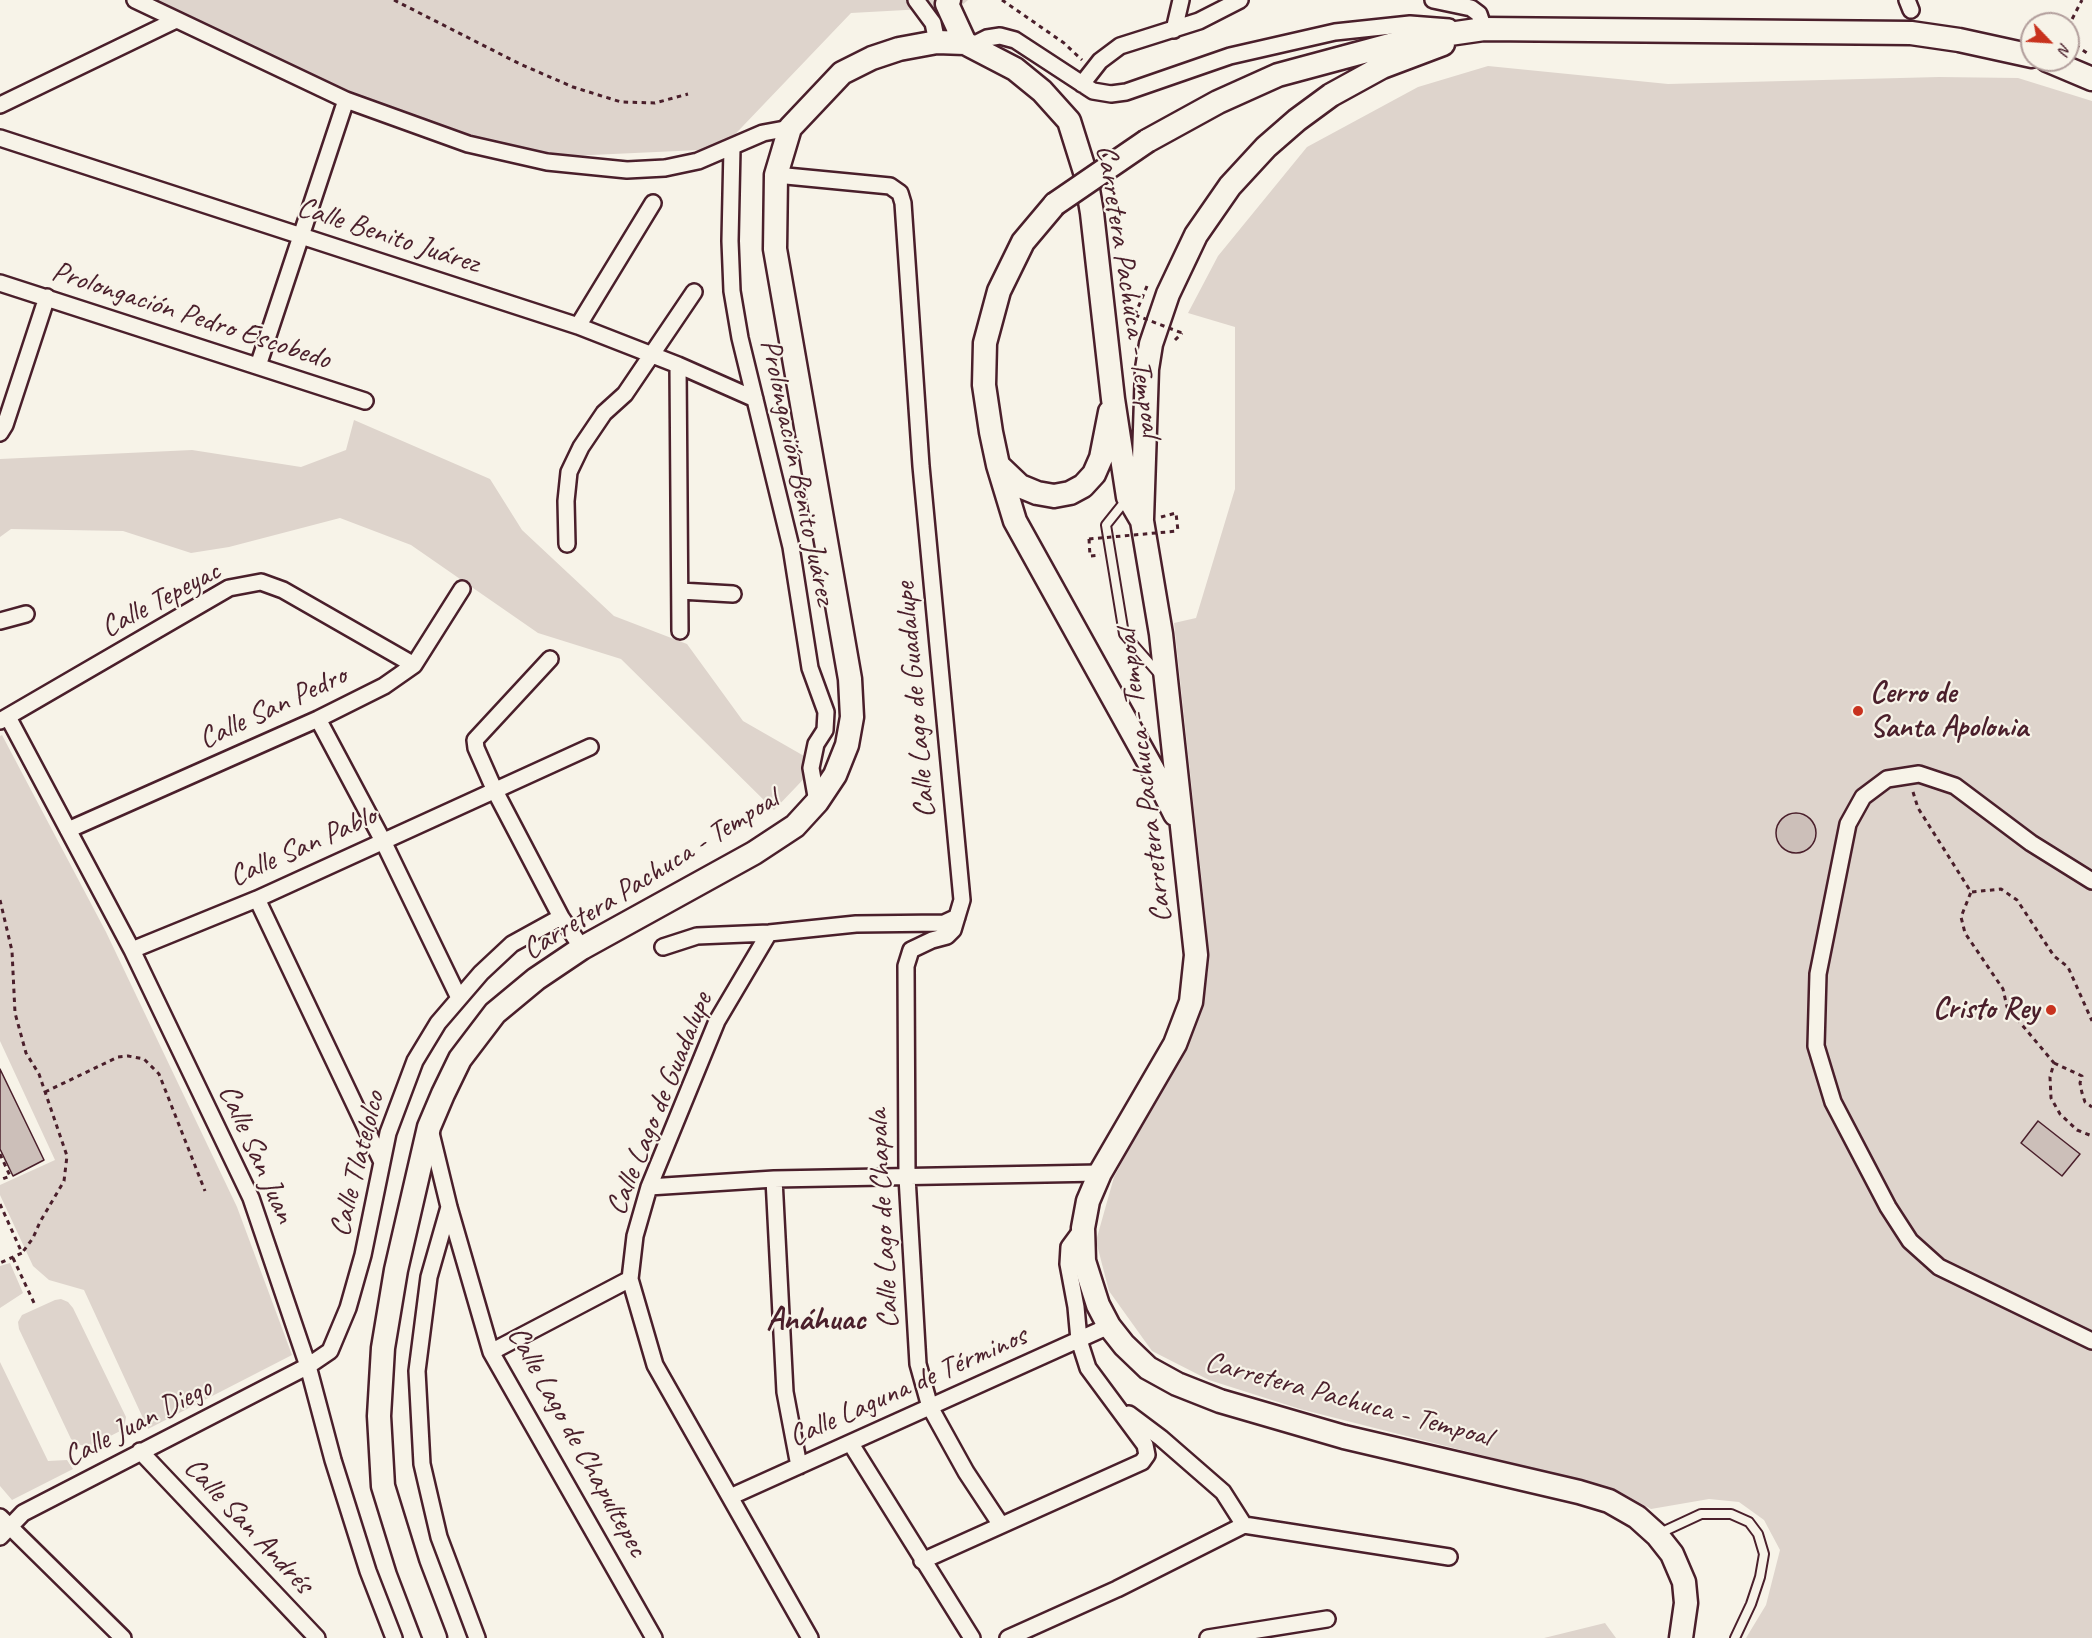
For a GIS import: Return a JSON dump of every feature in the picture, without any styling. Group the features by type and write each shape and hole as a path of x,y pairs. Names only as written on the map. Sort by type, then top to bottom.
{"main road":[{"path":"949,0 947,4 968,44"},
{"path":"1142,521 1147,369 1151,344 1168,294 1196,235 1230,186 1266,147 1331,95 1382,67 1484,29"},
{"path":"1181,826 1152,768 1015,521 998,465 984,385 985,343 999,291 1023,242 1055,204 1147,141 1218,102 1278,75 1408,40 1484,29 1911,33 1959,40 2020,53"},
{"name":"Carretera Pachuca - Tempoal","path":"435,1638 408,1567 383,1486 379,1416 383,1348 396,1270 429,1127 460,1059 495,1013 536,979 582,948 754,853 795,826 817,802 835,775 847,745 852,717 850,679 775,249 776,175 789,128 842,73 872,57 937,42 968,44 1015,69 1042,90 1069,121 1085,172 1092,213 1113,399 1128,497 1142,521 1161,634 1196,955 1191,1002 1175,1044 1100,1173 1088,1201 1083,1228 1084,1261 1098,1305 1108,1326 1148,1368 1177,1384 1220,1401 1344,1437 1529,1479 1609,1501 1637,1517 1657,1535 1672,1554 1684,1582 1686,1603 1681,1638"},
{"path":"2075,72 2092,79"},
{"path":"998,465 1020,486 1037,493 1054,496 1070,493 1083,486 1094,474 1101,458 1113,399"}],"street":[{"path":"135,0 346,100 468,144 547,162 627,170 664,168 698,161 762,133 789,128"},
{"path":"916,0 933,23 937,42"},
{"path":"1174,30 1180,0"},
{"path":"1087,78 1100,61 1120,45 1199,21 1240,0"},
{"path":"968,44 1000,36 1015,40 1087,78 1093,91 1111,94 1126,92 1230,56 1335,32 1410,24 1484,29 1479,14 1471,8 1433,0"},
{"path":"0,105 176,21"},
{"path":"258,366 346,100"},
{"name":"Calle Benito Juárez","path":"0,138 578,326 654,355 755,399"},
{"name":"Prolongación Benito Juárez","path":"732,148 730,242 732,291 740,338 791,547 810,668 826,712 825,730 816,744 811,768 817,802"},
{"name":"Calle Lago de Guadalupe","path":"776,175 890,186 900,193 903,203 921,466 962,900 957,917"},
{"path":"578,326 653,203"},
{"name":"Prolongación Pedro Escobedo","path":"0,284 47,297 365,401"},
{"path":"567,544 566,501 569,472 581,447 604,413 625,394 654,355 694,292"},
{"path":"0,433 47,297"},
{"path":"678,365 680,631"},
{"name":"Calle Tepeyac","path":"4,719 229,588 261,582 283,590 414,665"},
{"name":"Calle San Pedro","path":"69,830 318,719 384,686 414,665 462,589"},
{"path":"680,591 733,594"},
{"path":"0,621 26,614"},
{"path":"550,659 475,740 476,748 495,791 561,917 582,948"},
{"name":"Calle San Juan","path":"4,719 69,830 132,950 250,1198 308,1366 333,1460 368,1571 394,1638"},
{"path":"318,719 383,841 459,998"},
{"name":"Calle San Pablo","path":"132,950 257,899 590,747"},
{"path":"2092,881 2031,843 1955,786 1919,774 1887,779 1863,797 1848,824 1818,974 1816,1046 1833,1102 1888,1207 1910,1241 1939,1267 2092,1341"},
{"path":"257,899 381,1160"},
{"name":"Calle Tlatelolco","path":"308,1366 330,1352 348,1308 363,1256 388,1133 415,1061 438,1023 481,973 512,944 561,917"},
{"path":"663,947 698,936 769,933 856,924 945,923 957,917"},
{"name":"Calle Lago de Chapala","path":"957,917 953,930 947,936 911,950 906,966 905,1122 918,1364 930,1407 966,1472 1001,1526"},
{"name":"Calle Lago de Guadalupe","path":"769,933 717,1021 649,1187 635,1236 630,1279 655,1365 810,1638"},
{"name":"Calle Lago de Chapultepec","path":"429,1127 449,1207 491,1352 654,1638"},
{"path":"649,1187 774,1179 1100,1173"},
{"path":"774,1179 785,1392 799,1466"},
{"path":"449,1207 429,1277 417,1371 422,1464 439,1537 477,1638"},
{"path":"922,1561 1142,1462 1147,1455 1145,1445 1088,1368 1079,1340 1068,1264 1069,1247 1083,1228"},
{"path":"491,1352 630,1279"},
{"name":"Calle Laguna de Términos","path":"730,1497 1108,1326"},
{"name":"Calle Juan Diego","path":"3,1527 23,1513 140,1451 308,1366"},
{"path":"1113,1402 1161,1438 1223,1492 1244,1525"},
{"path":"851,1444 972,1638"},
{"name":"Calle San Andrés","path":"140,1451 317,1638"},
{"path":"1008,1638 1118,1589 1244,1525 1449,1557"},
{"path":"3,1527 123,1638"},
{"path":"1208,1638 1327,1619"}],"lane":[{"path":"1128,497 1106,525 1124,634 1166,682"},
{"path":"1657,1535 1701,1514 1731,1514 1749,1522 1758,1534 1764,1554 1760,1577 1751,1604 1735,1638"}],"path":[{"path":"394,0 520,64 573,87 621,102 655,103 688,94"},
{"path":"1002,0 1064,43 1087,78"},
{"path":"1147,286 1135,315 1182,333"},
{"path":"1090,556 1089,540 1178,531 1176,513"},
{"path":"1918,808 1971,892"},
{"path":"1971,892 2001,889 2017,900 2054,956 2068,967 2092,1021"},
{"path":"1971,892 1961,917 1965,933 2003,989 2007,1007 2054,1063 2082,1076 2082,1093 2085,1102 2092,1107"},
{"path":"0,900 12,951 15,1013 26,1053 39,1074 67,1156 64,1181 33,1238 22,1253 0,1263"},
{"path":"45,1092 118,1057 144,1059 159,1074 205,1191"},
{"path":"2054,1063 2050,1077 2051,1098 2060,1114 2076,1130 2092,1136"},
{"path":"0,1154 10,1176 0,1180"},
{"path":"0,1204 22,1253"},
{"path":"12,1258 34,1305"}],"shaded area":[{"path":"135,0 968,0 960,7 851,13 721,149 548,157 400,120"},
{"path":"1488,66 1668,84 1939,77 2018,78 2092,101 2092,1638 1746,1638 1766,1605 1780,1550 1764,1520 1739,1502 1709,1499 1651,1509 1615,1489 1300,1409 1209,1380 1152,1351 1109,1291 1096,1241 1114,1177 1184,1046 1208,972 1206,921 1174,623 1196,618 1235,489 1235,327 1188,313 1218,256 1307,147 1418,87"},
{"path":"354,420 490,479 522,530 614,616 687,644 743,721 818,764 774,810 621,659 538,633 411,545 340,518 229,547 191,553 123,531 11,529 0,537 0,459 192,450 301,467 346,450"},
{"path":"2,735 106,932 237,1207 292,1355 148,1429 84,1290 49,1280 33,1266 0,1195 0,1185 55,1160 0,1041 0,736"},
{"path":"10,1263 23,1293 0,1308 0,1266"},
{"path":"61,1299 73,1308 126,1417 124,1429 89,1447 77,1444 71,1439 19,1329 18,1322 22,1315"},
{"path":"0,1362 48,1461 67,1460 73,1469 12,1500 0,1486"},
{"path":"1605,1623 1616,1638 1544,1638"}],"building":[{"path":"1796,813 1810,819 1816,833 1810,847 1796,853 1782,847 1776,833 1782,819"},
{"path":"0,1069 44,1160 13,1176 0,1149"},
{"path":"2038,1121 2080,1154 2062,1176 2021,1143"}],"place":[{"name":"Cerro de Santa Apolonia","path":"1858,711"},
{"name":"Cristo Rey","path":"2051,1010"}],"district":[{"name":"Anáhuac","path":"816,1320"}]}
